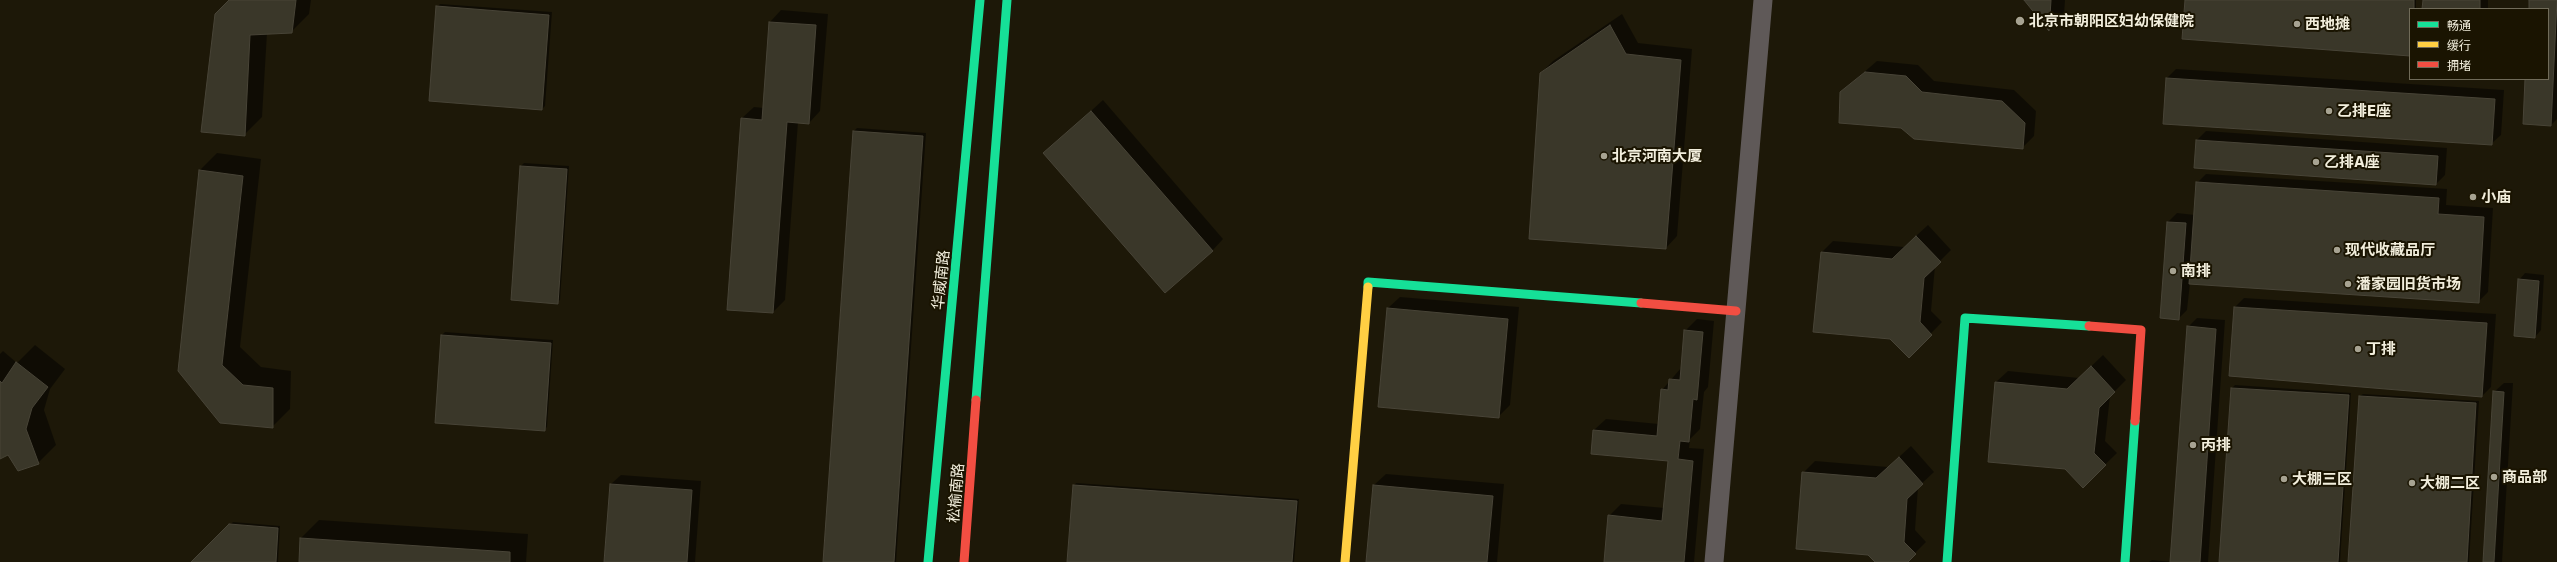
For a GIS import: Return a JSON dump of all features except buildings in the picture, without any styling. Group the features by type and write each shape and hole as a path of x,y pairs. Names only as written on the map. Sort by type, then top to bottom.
{"street":[{"name":"华威南路","path":"928,562 980,0"},
{"name":"松榆南路","path":"964,562 976,426 1007,0"},
{"path":"1714,562 1763,0"},
{"path":"1345,562 1368,282 1736,311"},
{"path":"1947,562 1965,318 2141,330 2125,562"}],"traffic: fast":[{"path":"928,562 980,0"},
{"path":"976,400 1007,0"},
{"path":"1368,287 1368,282 1641,303"},
{"path":"1947,562 1965,318 2089,326"},
{"path":"2125,562 2135,421"}],"traffic: slow":[{"path":"1345,562 1368,287"}],"traffic: jam":[{"path":"1641,303 1736,311"},
{"path":"2089,326 2141,330 2135,421"},
{"path":"964,562 976,400"}],"place":[{"name":"北京市朝阳区妇幼保健院","path":"2020,21"},
{"name":"西地摊","path":"2297,24"},
{"name":"乙排E座","path":"2329,111"},
{"name":"北京河南大厦","path":"1604,156"},
{"name":"乙排A座","path":"2316,162"},
{"name":"小庙","path":"2473,197"},
{"name":"现代收藏品厅","path":"2337,250"},
{"name":"南排","path":"2173,271"},
{"name":"潘家园旧货市场","path":"2348,284"},
{"name":"丁排","path":"2358,349"},
{"name":"丙排","path":"2193,445"},
{"name":"商品部","path":"2494,477"},
{"name":"大棚三区","path":"2284,479"},
{"name":"大棚二区","path":"2412,483"}]}
